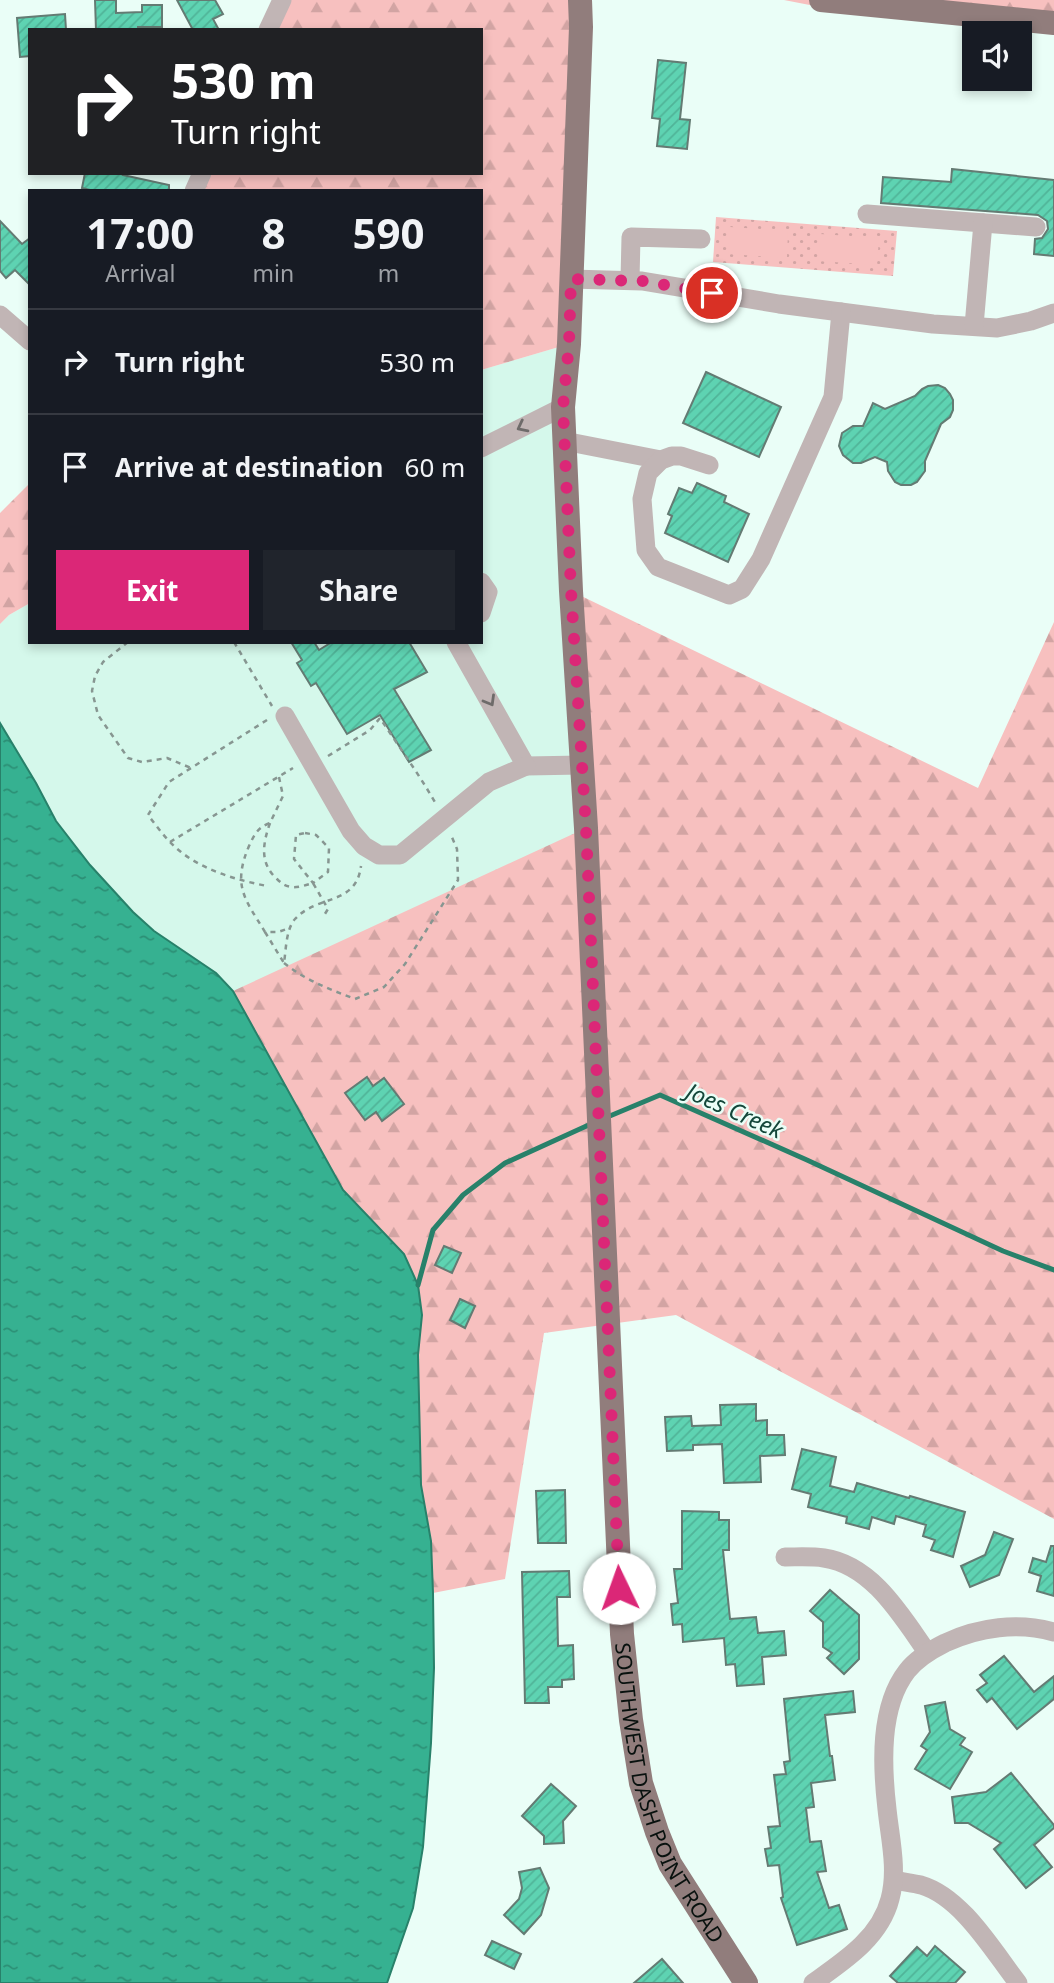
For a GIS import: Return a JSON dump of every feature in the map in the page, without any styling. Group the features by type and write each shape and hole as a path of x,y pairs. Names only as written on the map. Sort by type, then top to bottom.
{"main road":[{"name":"SOUTHWEST DASH POINT ROAD","path":"580,0 569,344 563,407 596,1046 622,1634 641,1783 670,1864 746,1983"},
{"path":"821,0 1054,23"}],"street":[{"path":"269,28 282,0"},
{"path":"867,214 1036,227"},
{"path":"974,326 983,223"},
{"path":"630,280 631,237 701,239"},
{"path":"571,279 630,280 933,324 998,328 1054,313"},
{"path":"709,465 681,456 671,456 661,460 648,473 642,499 646,551 658,567 669,573 729,595 742,589 761,559 833,397 841,312"},
{"path":"1,319 28,339"},
{"path":"483,447 563,407"},
{"path":"564,441 661,460"},
{"path":"483,585 488,592 483,608"},
{"path":"470,652 526,765"},
{"path":"285,716 351,831 364,846 379,855 400,855 489,782 526,765 582,765"},
{"path":"785,1557 824,1558 846,1564 865,1576 890,1600 928,1651"},
{"path":"813,1983 851,1956 869,1937 890,1901 894,1861 883,1748 886,1725 897,1688 907,1671 928,1651 969,1634 1027,1627 1054,1632"},
{"path":"894,1880 922,1886 952,1903 977,1929 1018,1983"}],"path":[{"path":"126,644 103,662 95,676 92,691 98,715 128,758 142,762 167,758 191,768"},
{"path":"235,644 276,714 169,782 148,816 182,853 207,868 267,886"},
{"path":"170,842 279,777 370,730 380,718 408,762 418,772 443,819 457,849 458,880 405,964 384,987 355,999 315,983 284,963 245,898 240,880 243,861 254,837 262,826 270,823"},
{"path":"279,777 283,796 264,841 264,859 272,875 284,885 294,888 313,883 328,872 329,848 316,835 296,835 294,859 313,883 328,909 323,918"},
{"path":"284,963 294,920 308,909 353,889 360,878 364,846"},
{"path":"265,932 290,929"}],"shaded area":[{"path":"569,344 586,828 246,1017 233,991 216,973 154,931 133,912 90,865 56,821 0,723 0,624 9,615 28,604 28,644 483,644 483,369"}],"green space":[{"path":"280,0 589,0 569,344 483,369 483,189 192,189 198,175 483,175 483,28 267,28"},
{"path":"784,0 1054,0 1054,19 820,7"},
{"path":"716,217 897,231 893,276 713,262"},
{"path":"730,227 788,231 787,258 728,254"},
{"path":"820,234 879,238 877,265 818,261"},
{"path":"28,485 28,604 9,615 0,624 0,513"},
{"path":"571,591 978,788 1054,622 1054,1519 676,1315 544,1333 505,1579 433,1593 431,1541 421,1485 418,1355 422,1315 404,1254 343,1190 233,991 586,828"}],"water":[{"path":"0,723 56,821 90,865 154,931 216,973 233,991 343,1190 404,1254 418,1285 422,1315 418,1355 421,1485 431,1541 433,1593 431,1743 423,1847 413,1908 387,1983 0,1983"}],"building":[{"path":"95,0 116,0 116,13 142,12 142,5 162,5 162,27 96,28"},
{"path":"177,0 215,0 223,14 213,19 218,28 192,28"},
{"path":"65,14 66,28 28,28 28,56 20,57 17,18"},
{"path":"658,60 686,63 680,119 690,120 687,149 657,146 660,119 652,118"},
{"path":"952,169 1054,180 1054,256 1034,254 1035,239 1042,238 1048,229 1047,221 1038,215 881,203 883,177 951,182"},
{"path":"85,175 123,175 169,185 169,189 82,188"},
{"path":"0,221 22,244 28,240 28,283 15,270 6,278 0,271"},
{"path":"706,372 781,407 759,457 683,423"},
{"path":"938,385 950,394 953,410 950,417 941,424 925,461 925,471 917,482 901,485 895,482 888,471 887,462 875,457 861,463 853,463 843,455 839,446 842,433 853,426 863,426 873,403 885,409 915,396 928,386"},
{"path":"697,483 726,496 724,502 749,514 728,562 665,533 672,516 668,514 679,488 692,493"},
{"path":"292,644 315,644 319,650 329,644 410,644 427,672 394,689 431,750 409,762 380,715 347,734 316,683 311,686 297,663 302,660"},
{"path":"367,1077 373,1086 384,1078 404,1104 382,1121 376,1112 365,1120 345,1093"},
{"path":"444,1246 461,1253 452,1273 435,1265"},
{"path":"460,1299 475,1306 465,1328 450,1320"},
{"path":"756,1404 756,1421 767,1420 767,1435 784,1435 785,1455 760,1456 761,1482 724,1483 722,1444 693,1445 693,1450 667,1451 665,1417 691,1416 692,1426 721,1425 720,1405"},
{"path":"802,1449 836,1457 830,1486 854,1492 857,1483 965,1512 953,1557 931,1550 935,1540 923,1536 926,1525 896,1516 894,1524 872,1517 869,1529 846,1523 847,1517 808,1507 811,1494 792,1489"},
{"path":"565,1490 566,1543 538,1543 536,1491"},
{"path":"682,1511 719,1512 719,1520 729,1520 729,1550 723,1550 730,1619 756,1617 758,1633 784,1631 786,1655 762,1657 764,1684 737,1686 735,1664 726,1665 724,1638 683,1642 682,1624 673,1625 671,1604 678,1603 674,1569 682,1569"},
{"path":"994,1532 1013,1539 999,1575 970,1587 961,1566 985,1555"},
{"path":"1051,1546 1054,1546 1054,1596 1037,1591 1041,1576 1029,1572 1033,1558 1046,1562"},
{"path":"569,1571 570,1597 557,1597 558,1646 573,1645 574,1679 562,1680 562,1687 548,1687 549,1703 525,1703 522,1572"},
{"path":"830,1590 859,1615 859,1659 844,1674 827,1658 832,1653 823,1647 823,1622 810,1611"},
{"path":"1004,1656 1034,1692 1054,1676 1054,1699 1017,1729 992,1698 987,1702 977,1690 987,1683 980,1675"},
{"path":"853,1691 855,1712 825,1715 835,1780 811,1783 814,1807 806,1808 810,1842 821,1841 826,1871 817,1872 829,1908 839,1905 847,1929 797,1945 781,1898 779,1865 768,1866 765,1849 771,1848 768,1827 780,1826 774,1775 786,1774 784,1762 790,1761 784,1699"},
{"path":"945,1702 950,1729 965,1738 960,1745 972,1752 950,1789 915,1769 927,1750 921,1746 930,1732 925,1706"},
{"path":"1011,1773 1054,1825 1054,1828 1034,1845 1052,1867 1026,1888 994,1849 1001,1843 968,1823 955,1823 952,1797 986,1792"},
{"path":"551,1784 576,1806 563,1821 564,1843 544,1844 544,1836 522,1816"},
{"path":"540,1868 549,1888 541,1915 524,1934 504,1915 519,1899 522,1888 519,1872"},
{"path":"492,1941 521,1954 514,1969 485,1955"},
{"path":"935,1946 965,1972 955,1983 898,1983 890,1976 917,1947 927,1956"},
{"path":"662,1959 683,1983 634,1983"}],"waterway":[{"name":"Joes Creek","path":"605,1118 660,1095 1003,1251 1054,1270"},
{"name":"Joes Creek","path":"418,1285 433,1230 463,1195 505,1163 593,1123"}],"route":[{"path":"619,1588 586,828 563,407 571,279 642,281 712,293"}]}
